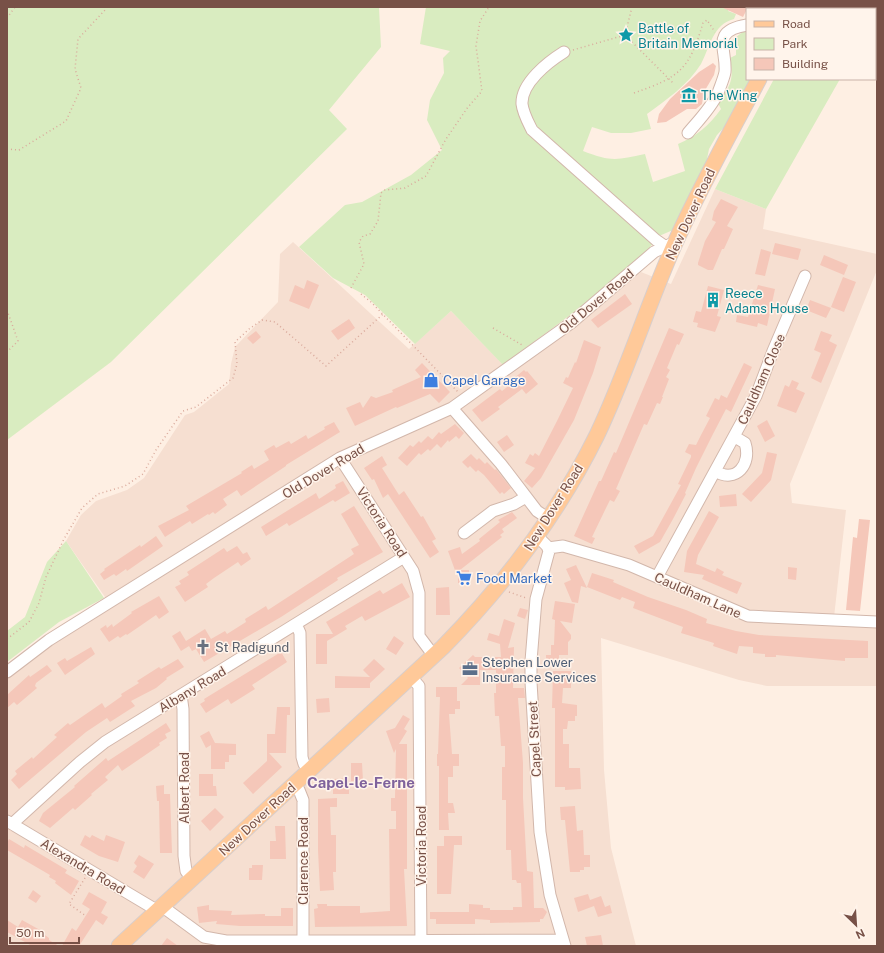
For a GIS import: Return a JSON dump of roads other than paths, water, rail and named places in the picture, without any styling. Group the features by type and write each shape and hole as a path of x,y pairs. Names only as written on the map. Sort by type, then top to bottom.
{"main road":[{"name":"New Dover Road","path":"120,946 434,656 475,615 537,536 549,519 593,442 608,409 670,244 758,80"}],"street":[{"path":"688,133 718,93 725,72 722,42 728,32 737,27 746,25"},
{"path":"564,52 540,72 525,91 522,103 525,117 532,130 656,240 670,244"},
{"name":"Old Dover Road","path":"7,672 48,640 340,458 452,408 571,323 654,252 670,244"},
{"name":"Cauldham Close","path":"658,577 756,396 772,351 805,276"},
{"path":"452,408 501,464 540,514 549,519"},
{"name":"Cauldham Close","path":"715,471 721,475 729,476 741,469 746,462 748,452 745,443 735,437"},
{"name":"Victoria Road","path":"340,458 413,571 418,588 419,636 434,656"},
{"path":"464,533 493,511 514,504 526,496"},
{"path":"537,536 548,548"},
{"name":"Cauldham Lane","path":"548,548 560,546 577,549 630,565 748,616 877,622"},
{"name":"Capel Street","path":"548,548 536,599 531,672 537,807 546,873 564,943"},
{"name":"Albany Road","path":"10,823 93,751 404,557"},
{"path":"296,624 300,633 302,757 304,764 311,769"},
{"name":"Victoria Road","path":"411,677 419,686 421,943"},
{"name":"Albert Road","path":"181,695 183,709 184,856 186,871 192,879"},
{"name":"Clarence Road","path":"293,785 299,790 303,800 303,940"},
{"name":"Alexandra Road","path":"10,823 160,909 208,939 273,944 303,940 421,943 564,943"}],"place":[{"name":"Battle of Britain Memorial","path":"626,35"},
{"name":"The Wing","path":"689,95"},
{"name":"Reece Adams House","path":"713,300"},
{"name":"Capel Garage","path":"431,380"},
{"name":"Food Market","path":"464,578"},
{"name":"St Radigund","path":"203,647"},
{"name":"Stephen Lower Insurance Services","path":"470,669"}],"district":[{"name":"Capel-le-Ferne","path":"361,783"}]}
